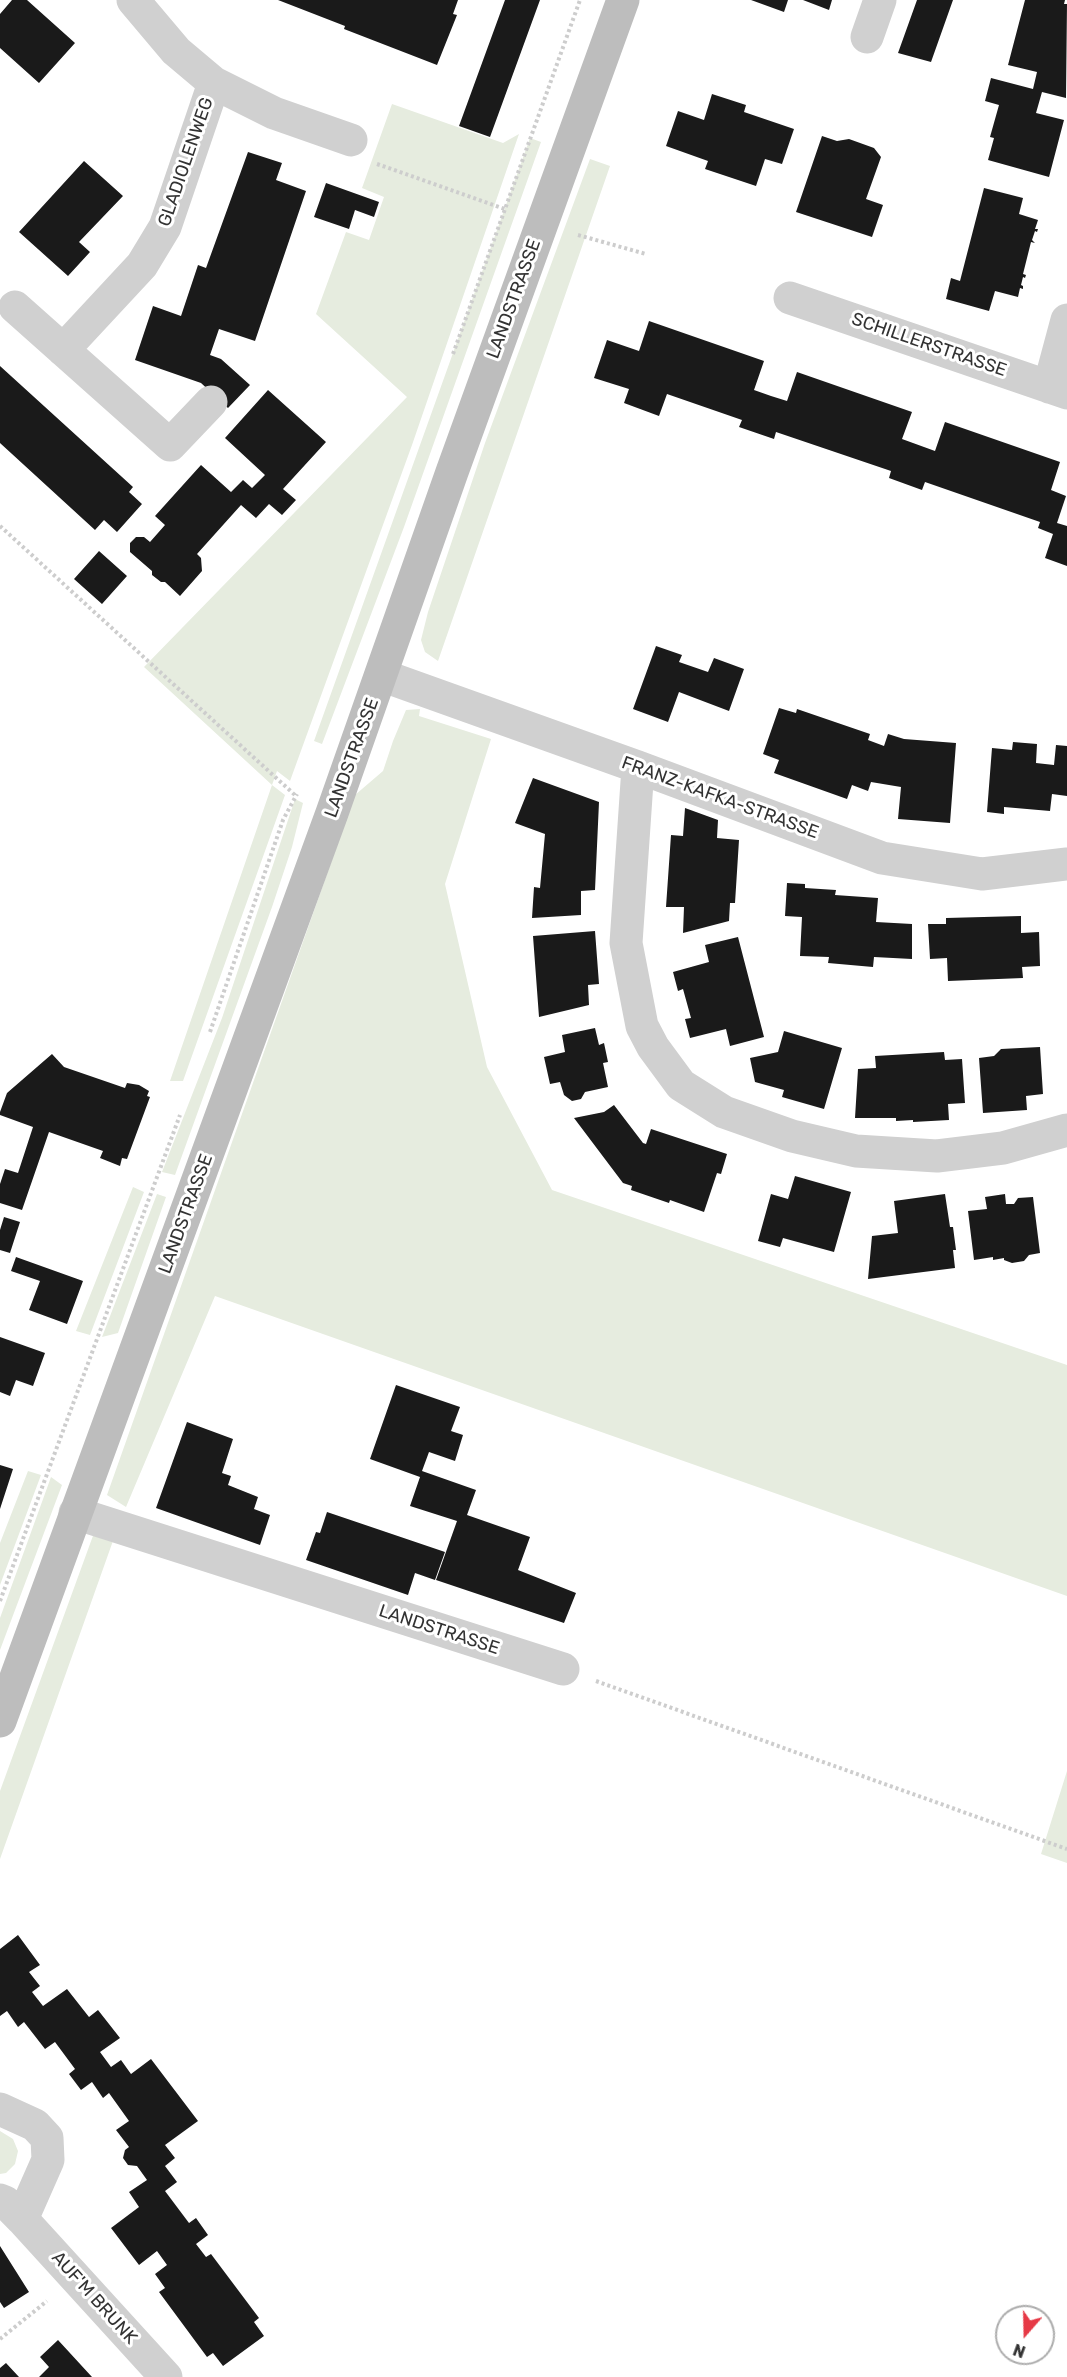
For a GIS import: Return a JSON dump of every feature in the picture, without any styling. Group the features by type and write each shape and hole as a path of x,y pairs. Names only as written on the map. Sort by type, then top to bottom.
{"street":[{"path":"133,0 176,51 214,83 274,113 351,140"},
{"name":"LANDSTRASSE","path":"0,1721 332,813 623,0"},
{"path":"867,36 880,0"},
{"name":"GLADIOLENWEG","path":"63,350 142,265 165,227 214,83"},
{"name":"SCHILLERSTRASSE","path":"790,298 1058,390"},
{"path":"15,307 170,445 211,402"},
{"path":"1058,390 1067,320"},
{"name":"FRANZ-KAFKA-STRASSE","path":"381,675 882,858 982,874 1067,864"},
{"path":"638,767 626,943 642,1026 653,1047 681,1085 724,1112 792,1136 856,1151 937,1156 1003,1149 1067,1130"},
{"name":"LANDSTRASSE","path":"75,1513 563,1670"},
{"name":"AUF'M BRUNK","path":"0,2109 35,2125 47,2138 48,2160 11,2210 166,2377"}],"path":[{"path":"452,356 580,0"},
{"path":"351,140 365,160 542,223 646,254"},
{"path":"0,526 296,796 332,813"},
{"path":"207,1041 283,820 300,785"},
{"path":"0,1601 183,1105"},
{"path":"563,1670 1067,1849"},
{"path":"0,2339 75,2277"}],"shaded area":[{"path":"392,104 503,143 519,134 412,445 290,781 277,771 272,785 144,667 407,397 316,314 346,232 369,240 384,197 362,188"},
{"path":"530,138 541,142 404,527 322,744 314,741"},
{"path":"590,159 610,166 438,661 425,652 421,640 428,612 485,443"},
{"path":"420,709 419,716 491,739 445,884 487,1067 552,1190 1067,1365 1067,1596 215,1296 126,1507 107,1495 355,795 383,771 406,710"},
{"path":"272,785 285,795 183,1081 170,1081"},
{"path":"295,799 303,803 292,847 272,907 175,1175 162,1172 222,1018"},
{"path":"133,1187 144,1192 90,1335 76,1331"},
{"path":"157,1194 166,1197 118,1333 102,1337"},
{"path":"28,1471 41,1475 0,1585 0,1543"},
{"path":"51,1477 62,1485 0,1650 0,1618"},
{"path":"94,1533 114,1538 0,1859 0,1791"},
{"path":"1067,1771 1067,1863 1041,1854"},
{"path":"0,2131 13,2139 18,2151 15,2164 6,2173 0,2174"}],"building":[{"path":"12,0 27,0 75,43 39,83 0,48 0,14"},
{"path":"278,0 458,0 453,14 457,15 437,65 344,29 345,26"},
{"path":"505,0 540,0 490,137 459,126"},
{"path":"751,0 788,0 784,12"},
{"path":"803,0 832,0 829,10"},
{"path":"917,0 953,0 931,62 898,53"},
{"path":"1025,0 1065,0 1064,4 1067,4 1066,98 1042,92 1036,113 1064,120 1049,177 988,160 994,138 990,137 999,105 985,101 991,78 1033,89 1037,72 1008,65"},
{"path":"712,94 746,105 744,112 794,129 782,164 765,159 756,186 705,169 708,161 666,146 678,111 704,120"},
{"path":"822,136 837,141 849,139 874,148 881,157 866,199 883,205 872,237 796,212"},
{"path":"248,152 282,163 276,180 306,191 255,341 219,329 210,355 221,359 250,385 228,408 201,383 135,360 153,306 181,316 198,265 206,268"},
{"path":"84,161 123,196 79,242 90,252 68,276 19,232"},
{"path":"326,183 379,202 374,217 355,210 349,229 314,217"},
{"path":"984,188 1023,198 1019,214 1038,220 1035,229 1038,229 1032,240 1035,243 1031,242 1023,274 1026,275 1021,285 1023,289 1020,288 1018,297 995,291 989,311 946,299 951,278 960,281"},
{"path":"649,321 764,361 754,390 771,396 787,401 797,372 912,412 902,439 935,451 945,422 1060,462 1051,490 1066,496 1057,523 1067,526 1067,566 1045,558 1053,534 1038,528 1040,522 925,482 922,490 889,478 891,471 776,432 774,439 739,427 742,420 667,394 659,416 624,403 629,389 594,378 607,340 639,351"},
{"path":"0,366 133,487 129,492 142,504 117,532 104,520 95,530 0,443"},
{"path":"268,390 326,442 283,489 296,500 282,515 269,504 256,518 241,505 197,554 201,558 202,571 180,596 165,582 161,582 152,575 152,571 130,552 130,543 136,537 144,537 150,542 165,525 155,516 201,465 231,492 243,480 252,488 265,475 225,438"},
{"path":"99,551 127,576 102,604 74,579"},
{"path":"656,646 682,655 679,662 708,672 714,658 744,669 729,711 679,692 668,722 633,709"},
{"path":"779,708 796,713 797,709 870,734 868,740 884,746 888,734 904,739 956,743 950,823 898,819 901,787 871,782 868,791 852,785 847,799 774,773 779,760 763,754"},
{"path":"1013,742 1037,744 1036,763 1054,765 1056,745 1067,746 1067,796 1052,794 1050,811 1004,807 1004,814 987,812 992,748 1012,750"},
{"path":"533,778 599,802 595,890 581,891 581,915 532,918 534,887 540,888 545,834 515,823"},
{"path":"685,808 718,820 717,838 739,840 735,903 730,903 729,921 683,933 684,907 666,907 671,835 683,836"},
{"path":"787,883 805,884 805,888 836,890 835,895 878,898 876,922 912,924 912,959 874,957 873,967 828,963 829,957 800,956 802,917 785,916"},
{"path":"1021,916 1021,933 1039,932 1040,966 1022,967 1023,978 948,981 947,958 930,959 928,924 946,924 946,918"},
{"path":"595,931 599,984 588,985 589,1005 539,1017 533,936"},
{"path":"738,937 764,1037 730,1046 726,1029 690,1038 685,1019 691,1018 683,989 678,991 673,972 709,962 705,945"},
{"path":"595,1028 599,1045 604,1043 608,1062 603,1063 608,1087 585,1092 581,1099 572,1101 564,1095 560,1082 550,1084 544,1057 565,1052 562,1035"},
{"path":"784,1031 842,1048 824,1109 782,1097 784,1090 755,1082 750,1058 778,1052"},
{"path":"1040,1047 1043,1094 1026,1096 1027,1110 983,1113 979,1058 994,1056 1001,1049"},
{"path":"944,1052 945,1060 962,1059 965,1103 948,1104 949,1120 913,1122 913,1120 896,1121 896,1118 855,1118 858,1069 876,1068 875,1056"},
{"path":"52,1054 64,1067 125,1088 127,1083 139,1085 149,1091 147,1096 150,1097 127,1159 122,1158 120,1166 100,1158 103,1151 49,1132 22,1210 0,1203 0,1184 5,1169 18,1173 33,1127 0,1115 0,1112 7,1093"},
{"path":"614,1105 643,1143 646,1144 651,1129 727,1154 721,1174 717,1173 704,1212 631,1190 632,1186 623,1183 574,1118 604,1112"},
{"path":"795,1176 851,1192 834,1252 783,1238 780,1247 758,1241 771,1194 788,1199"},
{"path":"945,1194 950,1227 953,1227 956,1250 953,1250 955,1268 868,1279 872,1236 898,1233 894,1201"},
{"path":"1005,1194 1006,1204 1014,1204 1018,1198 1033,1197 1040,1253 1029,1255 1024,1261 1012,1263 1004,1258 993,1260 993,1257 974,1260 968,1211 987,1209 985,1197"},
{"path":"4,1217 20,1222 10,1253 0,1250 0,1230"},
{"path":"16,1257 83,1281 67,1324 29,1310 40,1281 11,1271"},
{"path":"0,1337 45,1353 33,1386 16,1380 10,1396 0,1392"},
{"path":"396,1385 460,1407 451,1431 463,1435 455,1461 429,1452 422,1471 476,1490 467,1515 530,1537 518,1570 576,1593 564,1623 436,1580 457,1521 410,1506 420,1477 370,1459"},
{"path":"187,1422 233,1439 222,1473 231,1476 228,1485 258,1497 254,1509 270,1515 260,1545 156,1508"},
{"path":"0,1465 13,1469 0,1509"},
{"path":"327,1512 445,1552 435,1580 415,1573 408,1595 306,1560 316,1532 320,1533"},
{"path":"18,1935 40,1965 29,1972 40,1986 32,1992 43,2006 67,1989 89,2017 98,2010 120,2038 100,2052 111,2067 121,2060 131,2074 151,2059 198,2121 165,2145 175,2158 165,2166 177,2182 165,2191 189,2223 196,2218 208,2235 196,2244 206,2257 211,2254 259,2318 254,2322 264,2336 223,2366 213,2353 207,2357 159,2292 165,2288 155,2274 167,2265 157,2251 139,2265 111,2228 139,2207 129,2192 147,2180 137,2166 128,2165 123,2158 125,2150 129,2147 116,2130 129,2121 109,2093 103,2098 92,2082 81,2090 69,2074 75,2069 55,2042 45,2049 24,2022 18,2027 7,2011 0,2016 0,1949"},
{"path":"0,2246 29,2292 4,2308 0,2302"},
{"path":"58,2340 92,2377 39,2377 49,2367 40,2357"},
{"path":"6,2363 19,2377 0,2377 0,2368"}]}
